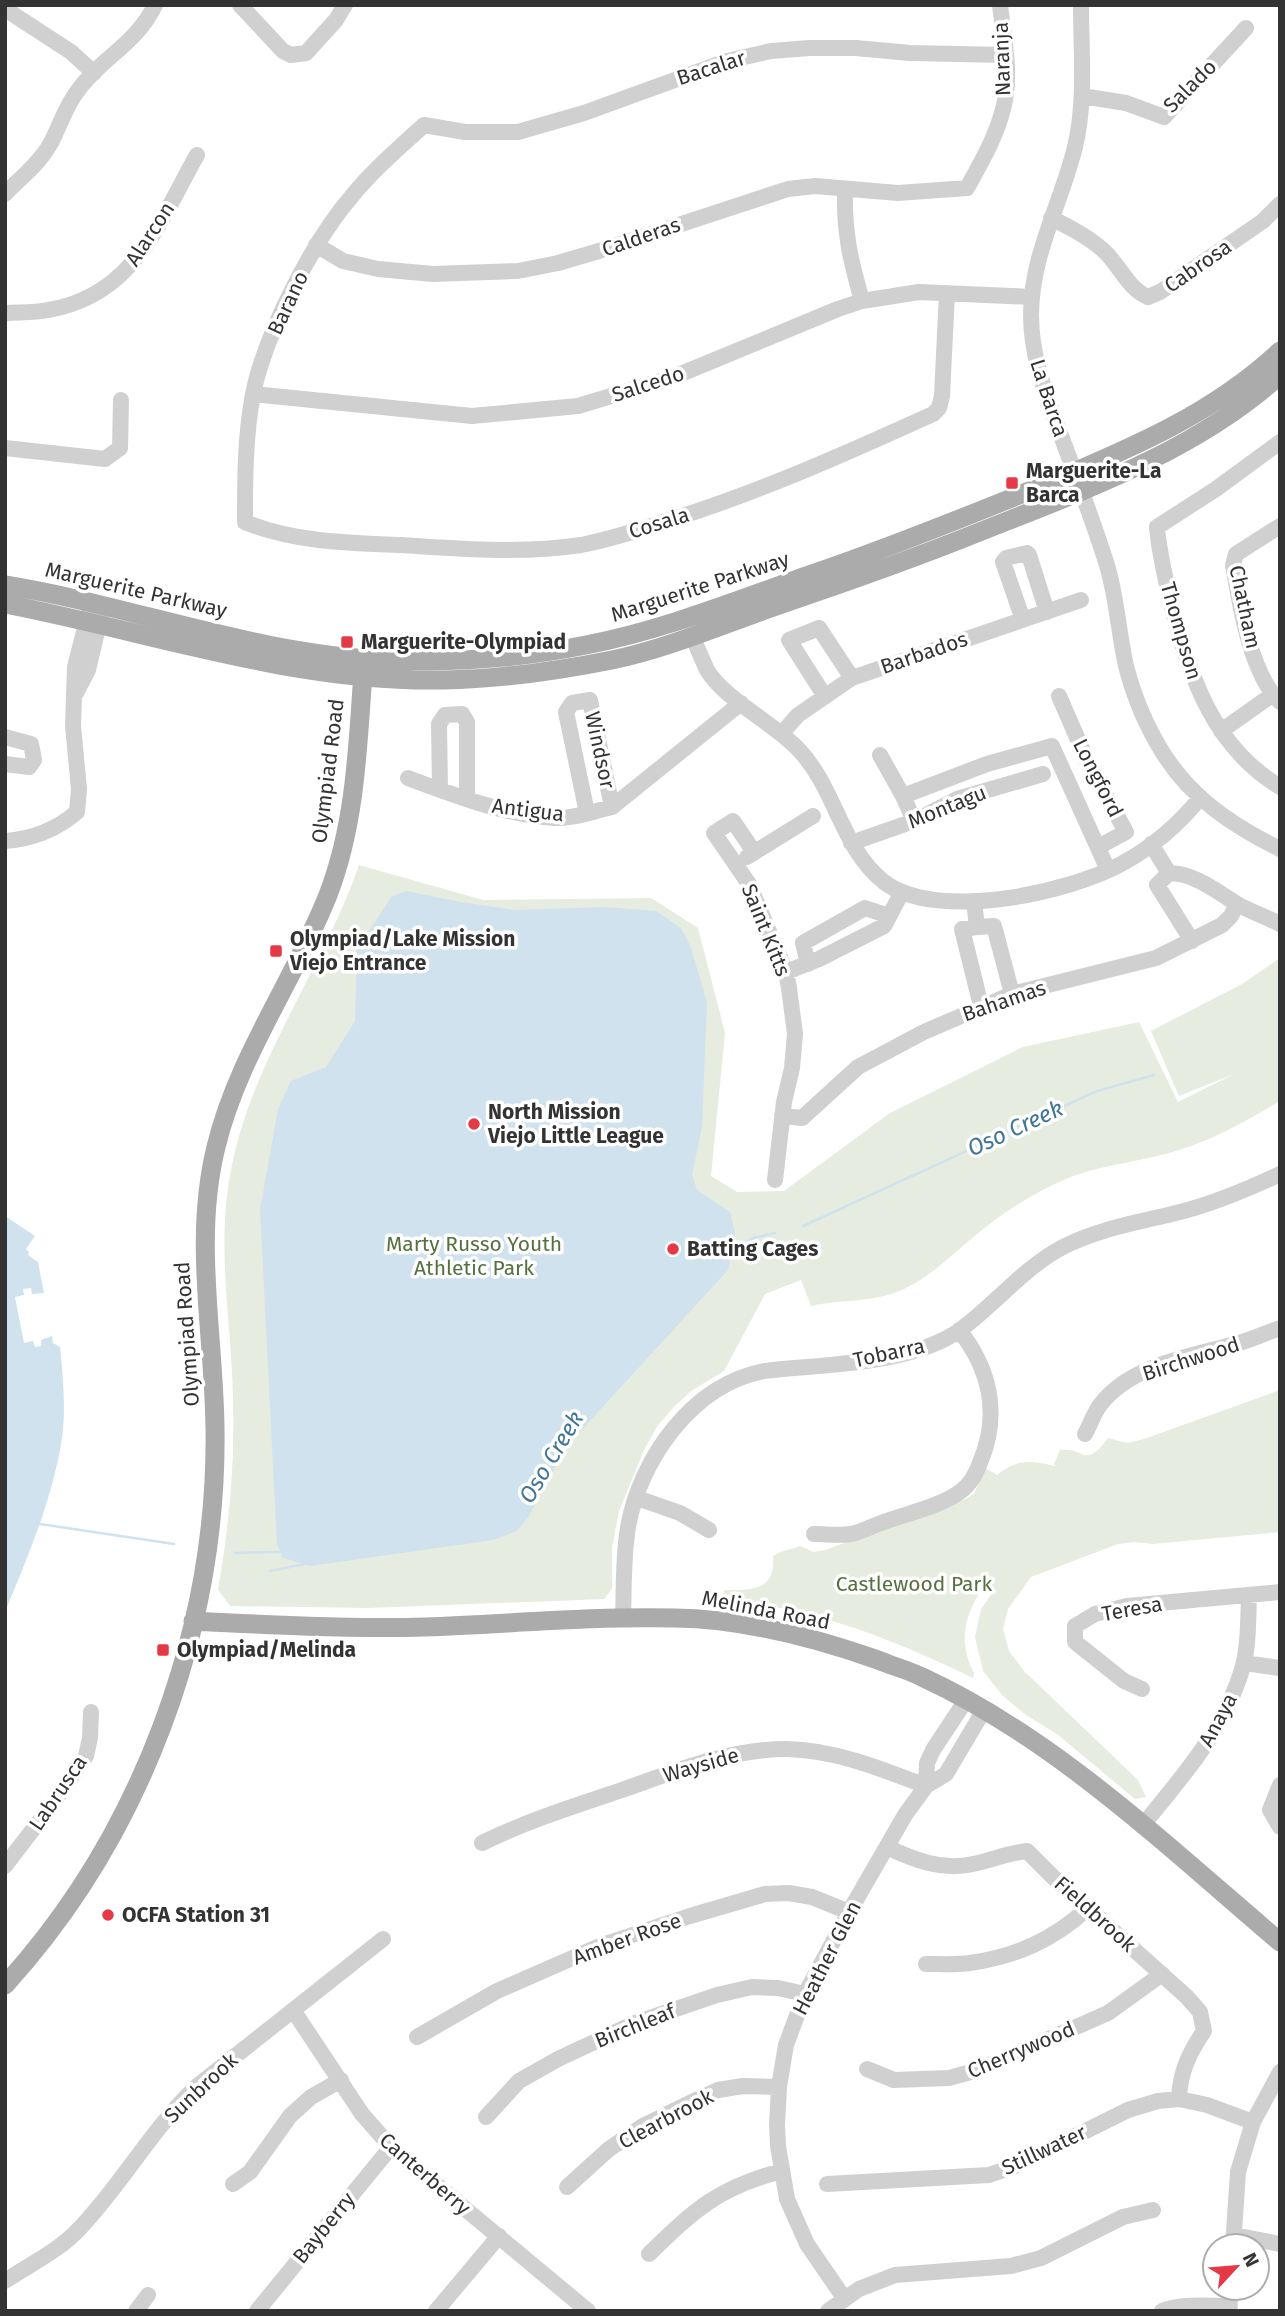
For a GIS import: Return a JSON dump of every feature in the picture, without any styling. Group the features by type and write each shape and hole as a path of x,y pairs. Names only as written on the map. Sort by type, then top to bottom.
{"main road":[{"name":"Marguerite Parkway","path":"364,668 509,657 585,646 673,624 877,551 1153,438 1205,408 1280,351"},
{"name":"Marguerite Parkway","path":"5,604 95,614 263,643 364,668 443,680 554,670 614,660 895,566 1082,491 1139,465 1212,426 1278,382"},
{"name":"Marguerite Parkway","path":"5,585 95,614"},
{"name":"Olympiad Road","path":"5,1985 33,1955 81,1885 132,1798 166,1714 193,1622 200,1595 215,1460 214,1390 205,1243 209,1177 224,1116 239,1074 322,908 334,877 350,815 364,668"},
{"name":"Melinda Road","path":"193,1622 421,1627 678,1618 739,1624 796,1635 921,1676 984,1710 1074,1771 1280,1941"}],"street":[{"path":"5,194 48,149 80,87 131,41 147,22 155,5"},
{"path":"240,5 283,51 291,55 306,53 336,20 345,5"},
{"name":"Naranja","path":"967,188 993,139 1004,107 1007,77 1000,5"},
{"name":"La Barca","path":"1080,5 1082,96 1075,149 1037,262 1032,297 1032,337 1040,378 1082,491 1113,586 1126,663 1141,712 1165,756 1200,798 1227,820 1280,849"},
{"path":"5,9 71,52 94,73"},
{"name":"Salado","path":"1082,96 1126,103 1164,117 1246,28"},
{"name":"Bacalar","path":"424,125 465,132 518,132 584,113 727,61 771,51 856,48 910,53 1006,55"},
{"name":"Barano","path":"245,522 247,450 253,394 270,342 316,246 352,195 424,125"},
{"name":"Alarcon","path":"5,313 47,311 102,292 126,272 144,250 197,155"},
{"name":"Calderas","path":"316,246 343,261 378,270 433,274 518,271 599,251 788,189 816,186 898,192 967,188"},
{"path":"845,189 846,242 862,301"},
{"name":"Cabrosa","path":"1051,218 1085,235 1105,251 1137,293 1148,297 1160,292 1251,229 1280,204"},
{"name":"Salcedo","path":"253,394 472,416 578,406 671,378 862,301 919,292 1032,297"},
{"name":"Cosala","path":"245,522 267,531 337,542 487,550 540,549 582,544 624,534 726,502 825,463 933,414 939,408 942,396 947,293"},
{"path":"5,448 105,459 120,447 121,400"},
{"name":"Thompson","path":"1280,442 1216,489 1157,527 1158,547 1185,658 1202,699 1221,731 1238,752 1280,788"},
{"name":"Chatham","path":"1276,698 1260,670 1246,634 1233,558 1280,526"},
{"path":"1023,620 1003,562 1006,558 1027,553 1029,555 1047,612"},
{"name":"Barbados","path":"782,733 798,715 852,678 1081,600"},
{"path":"5,841 41,835 61,825 77,812 79,789 73,726 74,698 95,614"},
{"path":"824,695 789,640 819,628 852,678"},
{"path":"692,636 708,671 741,704 782,733 799,750 822,781 860,860 885,882 920,898 950,903 974,901 1060,887 1108,870 1152,844 1200,798"},
{"name":"Longford","path":"1059,696 1089,765 1126,831 1098,847"},
{"path":"1221,731 1276,698"},
{"name":"Windsor","path":"587,813 566,712 572,703 590,700 612,807"},
{"name":"Antigua","path":"408,778 467,799 554,818 587,813 612,807 741,704"},
{"path":"440,790 439,724 445,715 462,714 467,722 467,799"},
{"path":"5,737 31,744 34,760 29,767 5,764"},
{"path":"903,796 979,767 1052,746 1108,870"},
{"path":"880,755 914,821"},
{"path":"1066,776 1089,765"},
{"path":"979,767 985,791"},
{"name":"Montagu","path":"851,843 914,821 957,799 1043,774"},
{"path":"736,864 813,816"},
{"name":"Saint Kitts","path":"754,852 733,821 714,833 750,884 786,972 795,1034 775,1180"},
{"path":"1152,844 1169,873"},
{"path":"1192,941 1157,885 1169,873 1182,873 1228,896 1237,904 1280,924"},
{"path":"786,972 808,964 884,926 902,892"},
{"path":"974,901 977,927"},
{"name":"Bahamas","path":"782,1116 802,1118 858,1067 981,1006 1012,994 1156,958 1222,925 1237,904"},
{"path":"808,964 803,943 865,908 889,916"},
{"path":"981,1006 962,929 994,926 1012,994"},
{"name":"Tobarra","path":"623,1618 628,1525 650,1466 666,1437 697,1403 726,1383 745,1374 884,1358 912,1352 959,1330 1030,1268 1063,1247 1098,1231 1208,1203 1280,1174"},
{"name":"Birchwood","path":"1086,1434 1100,1405 1115,1390 1137,1376 1165,1364 1243,1342 1280,1328"},
{"path":"814,1534 852,1534 944,1500 961,1492 974,1478 988,1444 992,1420 991,1397 984,1370 974,1349 959,1330"},
{"path":"637,1498 680,1513 709,1530"},
{"path":"1248,1595 1280,1592"},
{"name":"Anaya","path":"1142,1826 1202,1750 1227,1710 1244,1663 1248,1595"},
{"name":"Teresa","path":"1142,1689 1124,1681 1075,1642 1074,1626 1095,1614 1127,1606 1248,1595"},
{"path":"1244,1663 1280,1668"},
{"path":"926,1786 931,1760 945,1729 966,1700"},
{"name":"Heather Glen","path":"844,2298 826,2274 796,2221 787,2199 778,2146 779,2087 786,2045 805,1994 905,1815 926,1786 946,1774 984,1710"},
{"name":"Labrusca","path":"5,1866 86,1756 91,1712"},
{"name":"Wayside","path":"482,1843 519,1825 702,1762 742,1751 789,1749 827,1754 869,1765 926,1786"},
{"path":"931,1760 950,1767"},
{"path":"1280,1785 1270,1810 1280,1827"},
{"name":"Fieldbrook","path":"887,1847 935,1866 972,1864 1009,1853 1027,1851 1200,2012 1204,2031 1191,2050 1182,2071 1179,2099"},
{"name":"Amber Rose","path":"417,2037 498,1991 602,1945 765,1895 789,1893 812,1897 849,1912"},
{"path":"926,1964 969,1963 1032,1946 1066,1928 1088,1908"},
{"name":"Sunbrook","path":"5,2281 59,2247 76,2232 180,2103 383,1939"},
{"name":"Cherrywood","path":"867,2069 894,2080 949,2078 978,2070 1108,2013 1162,1974"},
{"name":"Birchleaf","path":"486,2117 519,2081 558,2059 635,2023 717,1995 752,1987 778,1988 805,1994"},
{"name":"Canterberry","path":"293,2010 362,2114 391,2147 499,2236 578,2308"},
{"path":"1234,2232 1238,2172 1253,2122 1280,2072"},
{"path":"233,2184 250,2172 290,2116 311,2098 341,2080"},
{"name":"Clearbrook","path":"567,2187 608,2150 643,2126 690,2103 718,2090 743,2085 779,2087"},
{"name":"Stillwater","path":"827,2184 989,2175 1015,2166 1128,2110 1158,2101 1179,2099 1207,2105 1253,2122"},
{"name":"Bayberry","path":"257,2311 391,2147"},
{"path":"649,2255 690,2214 713,2197 741,2183 782,2171"},
{"path":"828,2311 844,2298 895,2275 1011,2266 1041,2258 1123,2217 1153,2210"},
{"path":"436,2311 499,2236"},
{"path":"136,2311 148,2295"},
{"path":"1162,2311 1197,2306 1229,2308"}],"green space":[{"name":"Marty Russo Youth Athletic Park","path":"359,865 483,900 651,898 698,928 725,1033 711,1176 737,1192 784,1191 890,1113 1023,1047 1139,1022 1178,1102 1234,1074 1179,1096 1151,1031 1242,984 1280,958 1280,1101 1192,1146 1094,1170 1052,1185 1000,1216 936,1269 904,1289 870,1299 811,1306 801,1280 765,1294 724,1371 691,1391 674,1407 658,1425 644,1450 619,1511 612,1548 612,1589 604,1599 368,1608 230,1606 218,1590 228,1519 233,1448 232,1373 224,1241 228,1188 237,1145 266,1063 325,945"},
{"name":"Castlewood Park","path":"1280,1390 1280,1532 1153,1544 1118,1544 1031,1577 1008,1609 1003,1629 1009,1651 1024,1671 1138,1780 1146,1797 1135,1799 1057,1734 1026,1715 1003,1696 983,1671 975,1637 981,1609 991,1595 984,1585 965,1628 966,1650 974,1673 973,1678 883,1638 820,1617 788,1609 723,1600 724,1590 744,1590 766,1582 771,1576 773,1556 780,1552 800,1546 814,1552 825,1550 965,1499 974,1494 985,1468 997,1475 1018,1463 1056,1466 1054,1464 1060,1450 1089,1455 1100,1448 1108,1438 1127,1443 1144,1439"}],"water":[{"name":"Marty Russo Youth Athletic Park","path":"406,891 515,910 604,907 656,911 681,928 690,945 707,1002 702,1127 692,1175 697,1190 730,1212 735,1233 728,1270 566,1447 529,1516 517,1531 493,1540 310,1566 283,1558 277,1545 260,1210 278,1109 291,1081 326,1067 355,1021 357,950 391,897"},
{"path":"5,1216 35,1236 26,1249 28,1255 38,1262 44,1293 32,1294 31,1288 23,1289 24,1295 15,1297 24,1343 33,1341 35,1347 41,1346 41,1340 52,1336 53,1343 60,1347 64,1404 62,1438 53,1483 5,1612"}],"waterway":[{"name":"Oso Creek","path":"803,1226 1097,1091 1154,1075"},
{"name":"Oso Creek","path":"730,1252 753,1238 775,1233"},
{"path":"40,1524 174,1544"},
{"path":"235,1553 280,1552"},
{"name":"Oso Creek","path":"270,1571 305,1564"}],"place":[{"name":"Marguerite-La Barca","path":"1012,483"},
{"name":"Marguerite-Olympiad","path":"347,642"},
{"name":"Olympiad/Lake Mission Viejo Entrance","path":"276,951"},
{"name":"North Mission Viejo Little League","path":"474,1124"},
{"name":"Batting Cages","path":"673,1249"},
{"name":"Olympiad/Melinda","path":"163,1650"},
{"name":"OCFA Station 31","path":"108,1915"}]}
